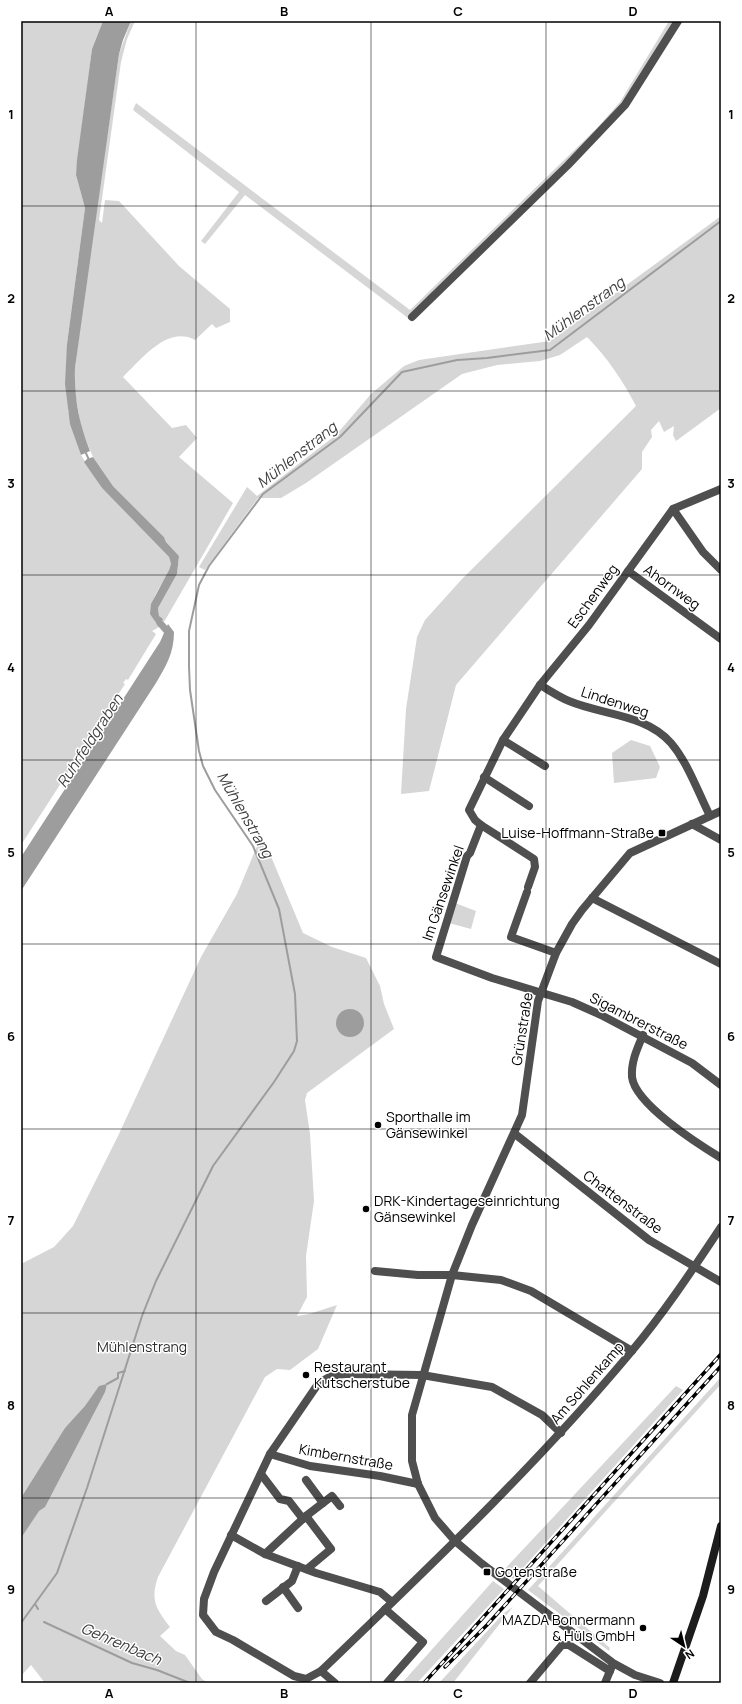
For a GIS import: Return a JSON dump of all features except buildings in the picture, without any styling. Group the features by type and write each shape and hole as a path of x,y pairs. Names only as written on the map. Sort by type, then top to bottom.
{"main road":[{"path":"672,1683 703,1596 721,1526"}],"street":[{"path":"412,317 562,170 625,105 678,21"},
{"path":"721,489 673,509 703,552 721,570"},
{"name":"Eschenweg","path":"556,954 511,937 527,886 535,867 534,859 481,825 475,820 469,810 503,740 540,685 588,625 673,509"},
{"name":"Ahornweg","path":"628,571 721,639"},
{"name":"Lindenweg","path":"540,685 569,701 644,723 660,733 671,742 681,757 710,816"},
{"path":"503,740 545,766"},
{"path":"484,777 529,806"},
{"name":"Grünstraße","path":"660,1683 611,1667 455,1541 435,1518 418,1484 412,1461 412,1415 422,1375 452,1275 474,1220 515,1134 522,1115 530,1048 540,992 556,954 572,924 630,853 721,811"},
{"path":"692,824 721,840"},
{"name":"Im Gänsewinkel","path":"481,825 470,853 467,856 436,957 492,978 540,992"},
{"path":"592,898 721,964"},
{"name":"Sigambrerstraße","path":"540,992 572,1002 643,1035 692,1063 721,1085"},
{"path":"643,1035 633,1060 632,1077 636,1088 645,1102 694,1141 721,1158"},
{"name":"Chattenstraße","path":"515,1134 648,1240 721,1282"},
{"name":"Am Sohlenkamp","path":"455,1541 561,1433 632,1351 695,1266 721,1227"},
{"path":"375,1271 418,1275 452,1275 501,1280 531,1291 632,1351"},
{"path":"455,1541 321,1671 306,1679 294,1676 233,1640 216,1632 203,1615 204,1599 214,1572 270,1454 318,1384 326,1378 334,1374 422,1375 492,1387 542,1415 561,1433"},
{"name":"Kimbernstraße","path":"270,1454 310,1466 380,1476 418,1484"},
{"path":"261,1474 280,1499 289,1501 331,1549 306,1569"},
{"path":"306,1480 323,1503"},
{"path":"265,1554 332,1496 340,1506"},
{"path":"231,1535 265,1554 306,1569 380,1592 392,1602"},
{"path":"266,1601 292,1581 298,1566"},
{"path":"283,1588 298,1608"},
{"path":"385,1609 423,1642 387,1683"},
{"path":"530,1683 562,1645 569,1645 611,1667 605,1683"},
{"path":"321,1671 335,1683"},
{"name":"Grünstraße","path":"635,1675 642,1683"}],"green space":[{"path":"21,21 103,21 92,49 76,175 85,208 67,344 68,410 81,455 102,488 169,557 171,564 153,602 152,610 159,627 152,631 156,634 128,680 126,679 123,683 125,684 21,845"},
{"path":"131,21 135,21 127,39 121,62 99,220 102,223 105,200 119,201 179,266 230,309 230,322 216,328 212,324 195,340 185,337 174,337 155,346 123,377 172,428 186,425 197,438 179,457 233,503 164,622 159,616 158,608 177,574 179,556 166,542 164,537 113,486 93,457 82,431 74,388 84,295 119,54"},
{"path":"669,21 675,21 636,86 611,117 408,318 245,195 205,244 201,241 239,192 133,110 136,103 410,310 597,128 620,102"},
{"path":"721,216 721,408 676,441 673,435 674,426 664,432 659,421 651,430 652,437 642,452 642,469 456,685 429,791 401,794 406,709 417,637 425,620 462,579 636,406 626,387 614,370 587,337 560,355 540,361 497,365 462,374 306,483 281,498 258,498 205,570 199,567 247,487 257,496 336,435 371,394 404,366 419,360 550,341"},
{"path":"631,740 650,746 660,767 656,778 614,783 612,753"},
{"name":"Mühlenstrang","path":"260,839 270,854 303,933 332,947 366,958 380,986 384,1004 394,1029 307,1093 305,1100 310,1134 314,1201 306,1256 307,1297 297,1316 309,1314 337,1305 318,1349 290,1370 277,1369 265,1377 158,1577 155,1592 156,1604 161,1615 170,1627 160,1636 176,1651 185,1655 202,1679 208,1683 45,1683 31,1665 21,1676 21,1264 54,1247 73,1226 118,1136 201,957 237,894"},
{"path":"455,903 476,911 471,929 449,923"},
{"path":"721,1377 721,1384 538,1586 610,1648 609,1651 528,1590"},
{"path":"676,1386 683,1390 513,1579 502,1572"},
{"path":"493,1581 504,1589 417,1683 402,1683"},
{"path":"513,1607 453,1683 439,1683 504,1613"}],"shaded area":[{"path":"103,21 131,21 119,54 75,368 75,390 78,410 90,451 81,455 70,424 65,384 67,344 85,208 76,175 77,160 92,49"},
{"path":"93,457 113,486 164,537 166,542 179,556 177,574 158,608 159,616 163,619 159,627 150,614 151,604 169,570 171,564 169,557 102,488 84,462"},
{"path":"168,624 174,632 174,640 169,659 163,671 21,891 21,857 160,642"},
{"path":"350,1009 360,1013 364,1023 360,1033 350,1037 340,1033 336,1023 340,1013"},
{"path":"107,1384 105,1392 45,1507 39,1511 21,1538 21,1498 65,1428 85,1406 99,1386"}],"waterway":[{"name":"Mühlenstrang","path":"21,1623 57,1573 87,1488 142,1316 156,1281 213,1166 274,1082 294,1051 297,1041 295,994 279,909 253,846 215,790 203,766 199,751 190,690 189,666 189,631 199,585 209,566 263,494 340,437 402,372 457,360 487,358 550,350 721,221"},
{"path":"85,451 89,460"},
{"name":"Ruhrfeldgraben","path":"160,623 167,631 168,637"},
{"path":"107,1384 118,1378 118,1373 125,1371"},
{"name":"Mühlenstrang","path":"35,1604 38,1609"},
{"name":"Gehrenbach","path":"44,1622 132,1663 157,1670 190,1683"}],"railway":[{"path":"424,1683 721,1354"},
{"path":"445,1667 487,1625 721,1366"}],"place":[{"name":"Luise-Hoffmann-Straße","path":"662,833"},
{"name":"Sporthalle im Gänsewinkel","path":"378,1125"},
{"name":"DRK-Kindertageseinrichtung Gänsewinkel","path":"366,1209"},
{"name":"Restaurant Kutscherstube","path":"306,1375"},
{"name":"Gotenstraße","path":"487,1572"},
{"name":"MAZDA Bonnermann & Hüls GmbH","path":"643,1628"}]}
